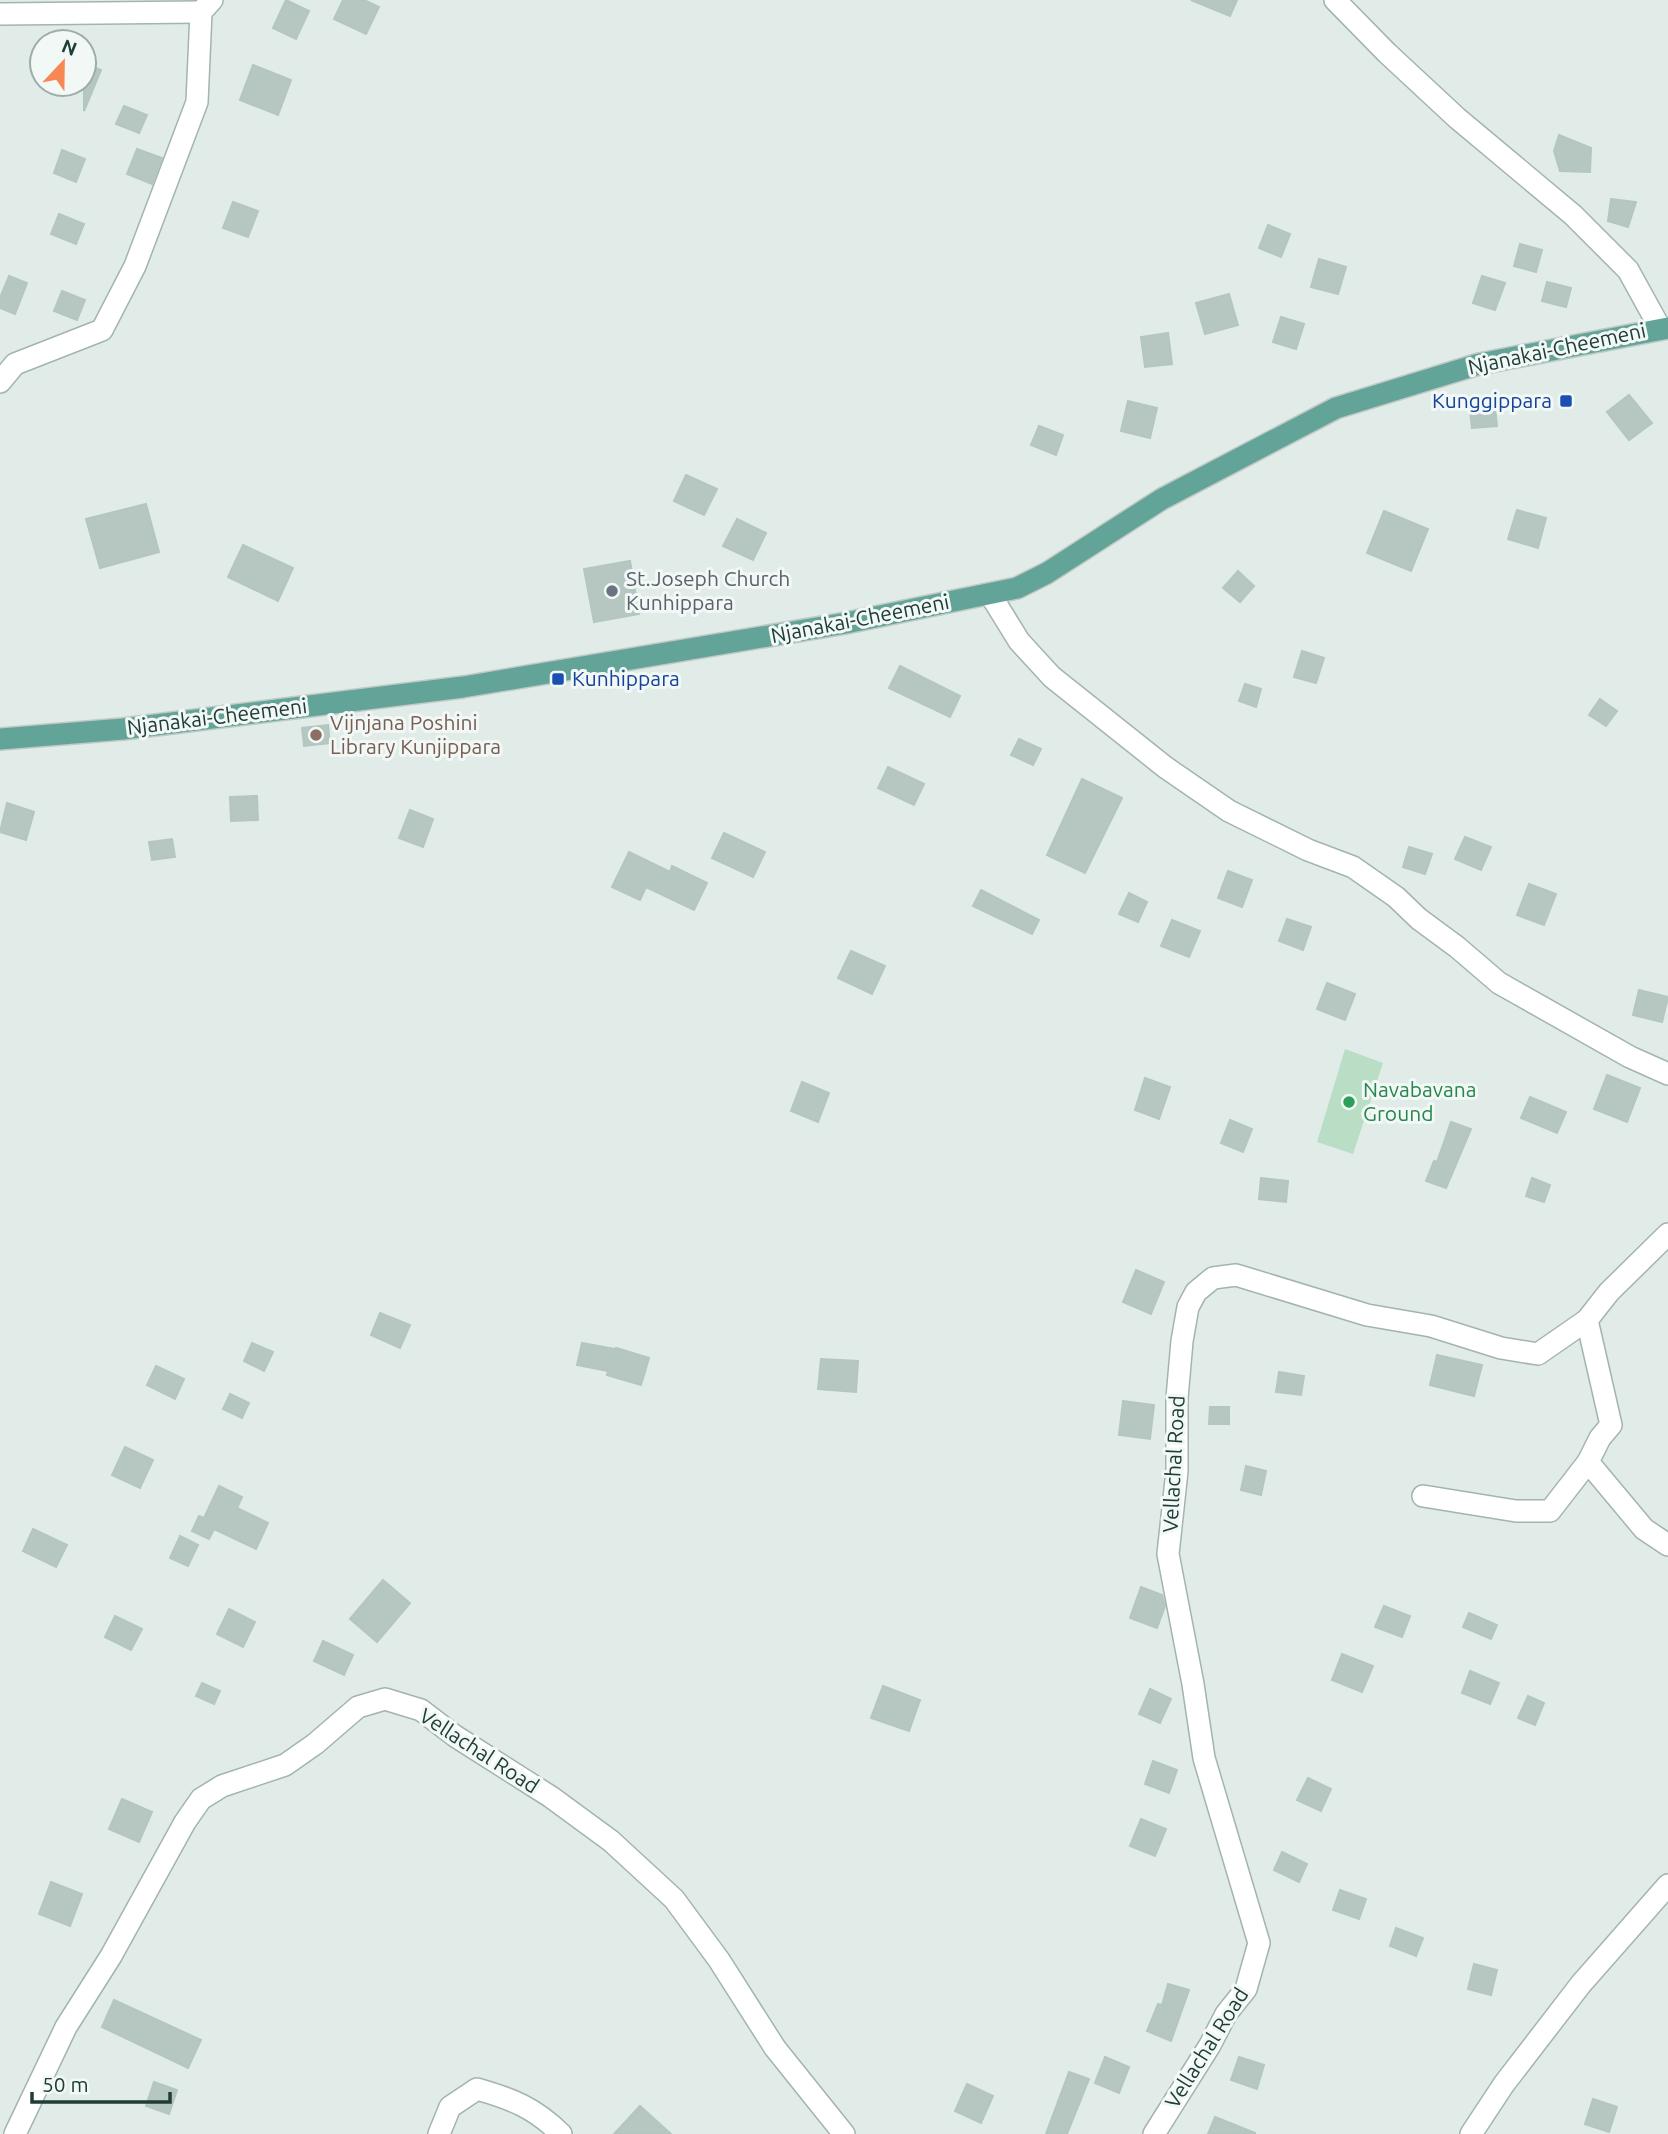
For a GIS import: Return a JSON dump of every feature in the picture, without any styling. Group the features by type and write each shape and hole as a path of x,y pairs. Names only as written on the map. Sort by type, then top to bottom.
{"main road":[{"name":"Njanakai-Cheemeni","path":"0,739 123,729 463,687 846,623 1017,588 1047,573 1163,499 1336,408 1479,364 1664,328"}],"street":[{"path":"1335,0 1457,118 1573,215 1628,270 1664,328"},
{"path":"0,14 206,6 197,102 135,266 102,330 15,364 0,383"},
{"path":"990,594 1019,641 1052,677 1165,767 1229,811 1308,850 1353,867 1396,897 1419,919 1499,982 1630,1057 1668,1074"},
{"name":"Vellachal Road","path":"1154,2134 1210,2045 1226,2014 1247,1989 1259,1943 1204,1758 1168,1554 1177,1471 1177,1398 1182,1341 1188,1307 1196,1292 1213,1278 1236,1275 1367,1315 1431,1326 1501,1348 1538,1354 1587,1320 1609,1293 1668,1234"},
{"path":"1423,1496 1516,1511 1550,1511 1588,1462 1600,1438 1611,1425 1587,1320"},
{"path":"1588,1462 1644,1530 1668,1545"},
{"name":"Vellachal Road","path":"15,2134 66,2027 111,1956 185,1822 201,1799 222,1786 285,1765 315,1744 358,1707 385,1699 421,1710 455,1736 551,1797 611,1841 674,1899 719,1960 775,2048 844,2134"},
{"path":"1471,2134 1504,2084 1581,1984 1668,1885"},
{"path":"439,2134 450,2107 477,2089 512,2099 543,2116 561,2134"}],"green space":[{"name":"Navabavana Ground","path":"1345,1049 1383,1063 1353,1154 1317,1142"}],"building":[{"path":"286,0 309,11 296,39 273,28"},
{"path":"343,0 364,0 379,7 366,34 334,19"},
{"path":"1191,0 1237,0 1230,16"},
{"path":"253,65 291,80 278,115 240,100"},
{"path":"84,98 89,98 84,111"},
{"path":"124,106 147,115 139,133 116,124"},
{"path":"1559,135 1591,148 1590,172 1560,171 1554,151"},
{"path":"137,149 162,158 152,184 127,174"},
{"path":"62,150 85,159 76,182 54,173"},
{"path":"1611,199 1636,202 1628,227 1608,221"},
{"path":"233,202 258,211 248,237 223,228"},
{"path":"59,214 84,224 76,244 51,234"},
{"path":"1268,225 1290,234 1281,257 1259,248"},
{"path":"1520,244 1542,250 1536,272 1514,266"},
{"path":"1319,259 1346,267 1338,294 1311,287"},
{"path":"9,276 27,283 15,314 0,308 0,298"},
{"path":"1482,276 1505,283 1495,310 1473,303"},
{"path":"1547,282 1571,288 1566,307 1542,301"},
{"path":"62,291 85,300 77,320 54,311"},
{"path":"1229,294 1238,325 1205,334 1196,303"},
{"path":"1281,317 1304,324 1296,349 1273,342"},
{"path":"1168,333 1172,364 1145,367 1141,337"},
{"path":"1629,395 1652,423 1629,440 1607,412"},
{"path":"1494,398 1497,426 1472,428 1469,401"},
{"path":"1128,401 1157,408 1150,438 1121,431"},
{"path":"1039,426 1063,435 1056,455 1031,445"},
{"path":"686,475 717,489 704,515 674,501"},
{"path":"146,504 159,552 100,568 86,519"},
{"path":"1517,510 1546,518 1538,548 1508,539"},
{"path":"1384,511 1428,529 1411,571 1367,553"},
{"path":"737,519 766,533 753,560 723,546"},
{"path":"243,545 293,568 278,601 228,577"},
{"name":"St.Joseph Church Kunhippara","path":"630,561 639,614 594,622 584,569"},
{"path":"1238,571 1254,586 1240,602 1223,588"},
{"path":"1302,651 1324,658 1316,683 1294,677"},
{"path":"900,666 960,696 950,717 889,688"},
{"path":"1245,684 1261,689 1256,707 1239,701"},
{"path":"1600,699 1617,711 1606,726 1589,715"},
{"name":"Vijnjana Poshini Library Kunjippara","path":"328,725 330,743 304,746 302,728"},
{"path":"1019,739 1041,749 1033,765 1011,755"},
{"path":"888,767 924,784 914,805 878,788"},
{"path":"1082,779 1122,798 1085,873 1047,855"},
{"path":"257,796 258,820 231,821 230,797"},
{"path":"7,803 34,812 26,840 0,832"},
{"path":"410,810 433,819 423,847 399,838"},
{"path":"724,833 765,852 753,877 712,858"},
{"path":"1465,837 1491,847 1481,870 1455,859"},
{"path":"172,839 175,857 152,860 149,842"},
{"path":"1409,847 1432,854 1425,874 1403,867"},
{"path":"629,852 670,872 672,866 707,883 694,910 646,887 640,900 612,887"},
{"path":"1228,871 1252,880 1242,907 1218,898"},
{"path":"1529,884 1556,894 1544,925 1517,915"},
{"path":"981,890 1039,920 1032,934 973,906"},
{"path":"1129,893 1147,902 1138,922 1119,914"},
{"path":"1287,919 1311,927 1303,950 1279,941"},
{"path":"1172,920 1200,931 1189,957 1161,946"},
{"path":"851,951 885,966 872,994 838,978"},
{"path":"1327,983 1355,994 1345,1020 1317,1009"},
{"path":"1639,990 1668,997 1662,1022 1633,1015"},
{"path":"1607,1075 1640,1088 1627,1122 1594,1109"},
{"path":"1145,1078 1170,1087 1159,1119 1135,1110"},
{"path":"802,1082 829,1093 818,1122 791,1111"},
{"path":"1530,1097 1566,1112 1557,1133 1521,1118"},
{"path":"1230,1120 1252,1129 1243,1152 1221,1143"},
{"path":"1451,1122 1471,1129 1446,1188 1426,1181 1434,1161 1437,1162"},
{"path":"1261,1178 1288,1181 1286,1202 1259,1199"},
{"path":"1532,1178 1550,1185 1544,1202 1526,1196"},
{"path":"1136,1270 1164,1282 1151,1314 1123,1302"},
{"path":"380,1313 410,1325 400,1348 371,1335"},
{"path":"252,1343 273,1352 264,1371 244,1361"},
{"path":"582,1343 616,1348 649,1358 641,1385 607,1375 608,1371 577,1365"},
{"path":"1437,1355 1482,1365 1474,1396 1430,1385"},
{"path":"821,1359 858,1361 856,1392 818,1389"},
{"path":"156,1366 184,1379 175,1399 147,1385"},
{"path":"1279,1372 1304,1376 1301,1395 1276,1392"},
{"path":"230,1394 249,1403 242,1418 223,1409"},
{"path":"1123,1401 1154,1405 1150,1439 1119,1435"},
{"path":"1210,1407 1229,1407 1229,1424 1209,1424"},
{"path":"125,1447 153,1460 140,1488 112,1475"},
{"path":"1246,1466 1266,1471 1261,1495 1241,1490"},
{"path":"219,1486 242,1497 237,1508 268,1523 256,1549 214,1529 209,1539 192,1531 199,1516 204,1518"},
{"path":"33,1529 67,1545 56,1567 23,1551"},
{"path":"180,1536 198,1545 188,1566 170,1558"},
{"path":"383,1580 410,1603 377,1642 350,1619"},
{"path":"1141,1587 1162,1595 1165,1606 1157,1628 1130,1618"},
{"path":"1384,1606 1410,1616 1402,1637 1375,1627"},
{"path":"229,1609 255,1622 243,1647 217,1634"},
{"path":"1469,1613 1497,1625 1491,1639 1463,1627"},
{"path":"115,1616 142,1629 131,1650 105,1637"},
{"path":"323,1641 353,1655 344,1675 314,1661"},
{"path":"1342,1654 1373,1666 1362,1692 1332,1680"},
{"path":"1470,1671 1499,1683 1490,1704 1462,1693"},
{"path":"202,1683 220,1691 214,1704 196,1696"},
{"path":"883,1686 920,1700 909,1731 871,1718"},
{"path":"1150,1689 1171,1699 1160,1723 1139,1714"},
{"path":"1528,1696 1544,1703 1535,1725 1518,1718"},
{"path":"1153,1761 1177,1770 1169,1793 1145,1784"},
{"path":"1308,1778 1331,1789 1321,1811 1297,1800"},
{"path":"122,1799 152,1812 139,1842 109,1829"},
{"path":"1141,1819 1166,1829 1155,1856 1130,1846"},
{"path":"1282,1852 1307,1864 1299,1882 1274,1870"},
{"path":"51,1882 82,1894 70,1926 39,1914"},
{"path":"1340,1890 1366,1899 1359,1919 1333,1910"},
{"path":"1396,1928 1423,1938 1416,1956 1390,1946"},
{"path":"1474,1964 1497,1970 1491,1995 1468,1989"},
{"path":"1168,1984 1189,1990 1171,2041 1147,2031 1158,2004 1162,2005"},
{"path":"114,2000 201,2040 188,2068 102,2027"},
{"path":"1105,2057 1129,2067 1119,2093 1095,2083"},
{"path":"1239,2057 1264,2065 1257,2089 1231,2080"},
{"path":"1069,2072 1089,2079 1067,2134 1046,2134"},
{"path":"154,2082 177,2090 169,2114 146,2106"},
{"path":"967,2084 993,2096 981,2123 955,2111"},
{"path":"1593,2099 1617,2107 1609,2132 1585,2124"},
{"path":"640,2106 671,2134 614,2134"},
{"path":"1215,2117 1255,2133 1255,2134 1208,2134"}],"place":[{"name":"Kunggippara","path":"1566,401"},
{"name":"St.Joseph Church Kunhippara","path":"612,591"},
{"name":"Kunhippara","path":"558,679"},
{"name":"Vijnjana Poshini Library Kunjippara","path":"316,735"},
{"name":"Navabavana Ground","path":"1349,1102"}]}
